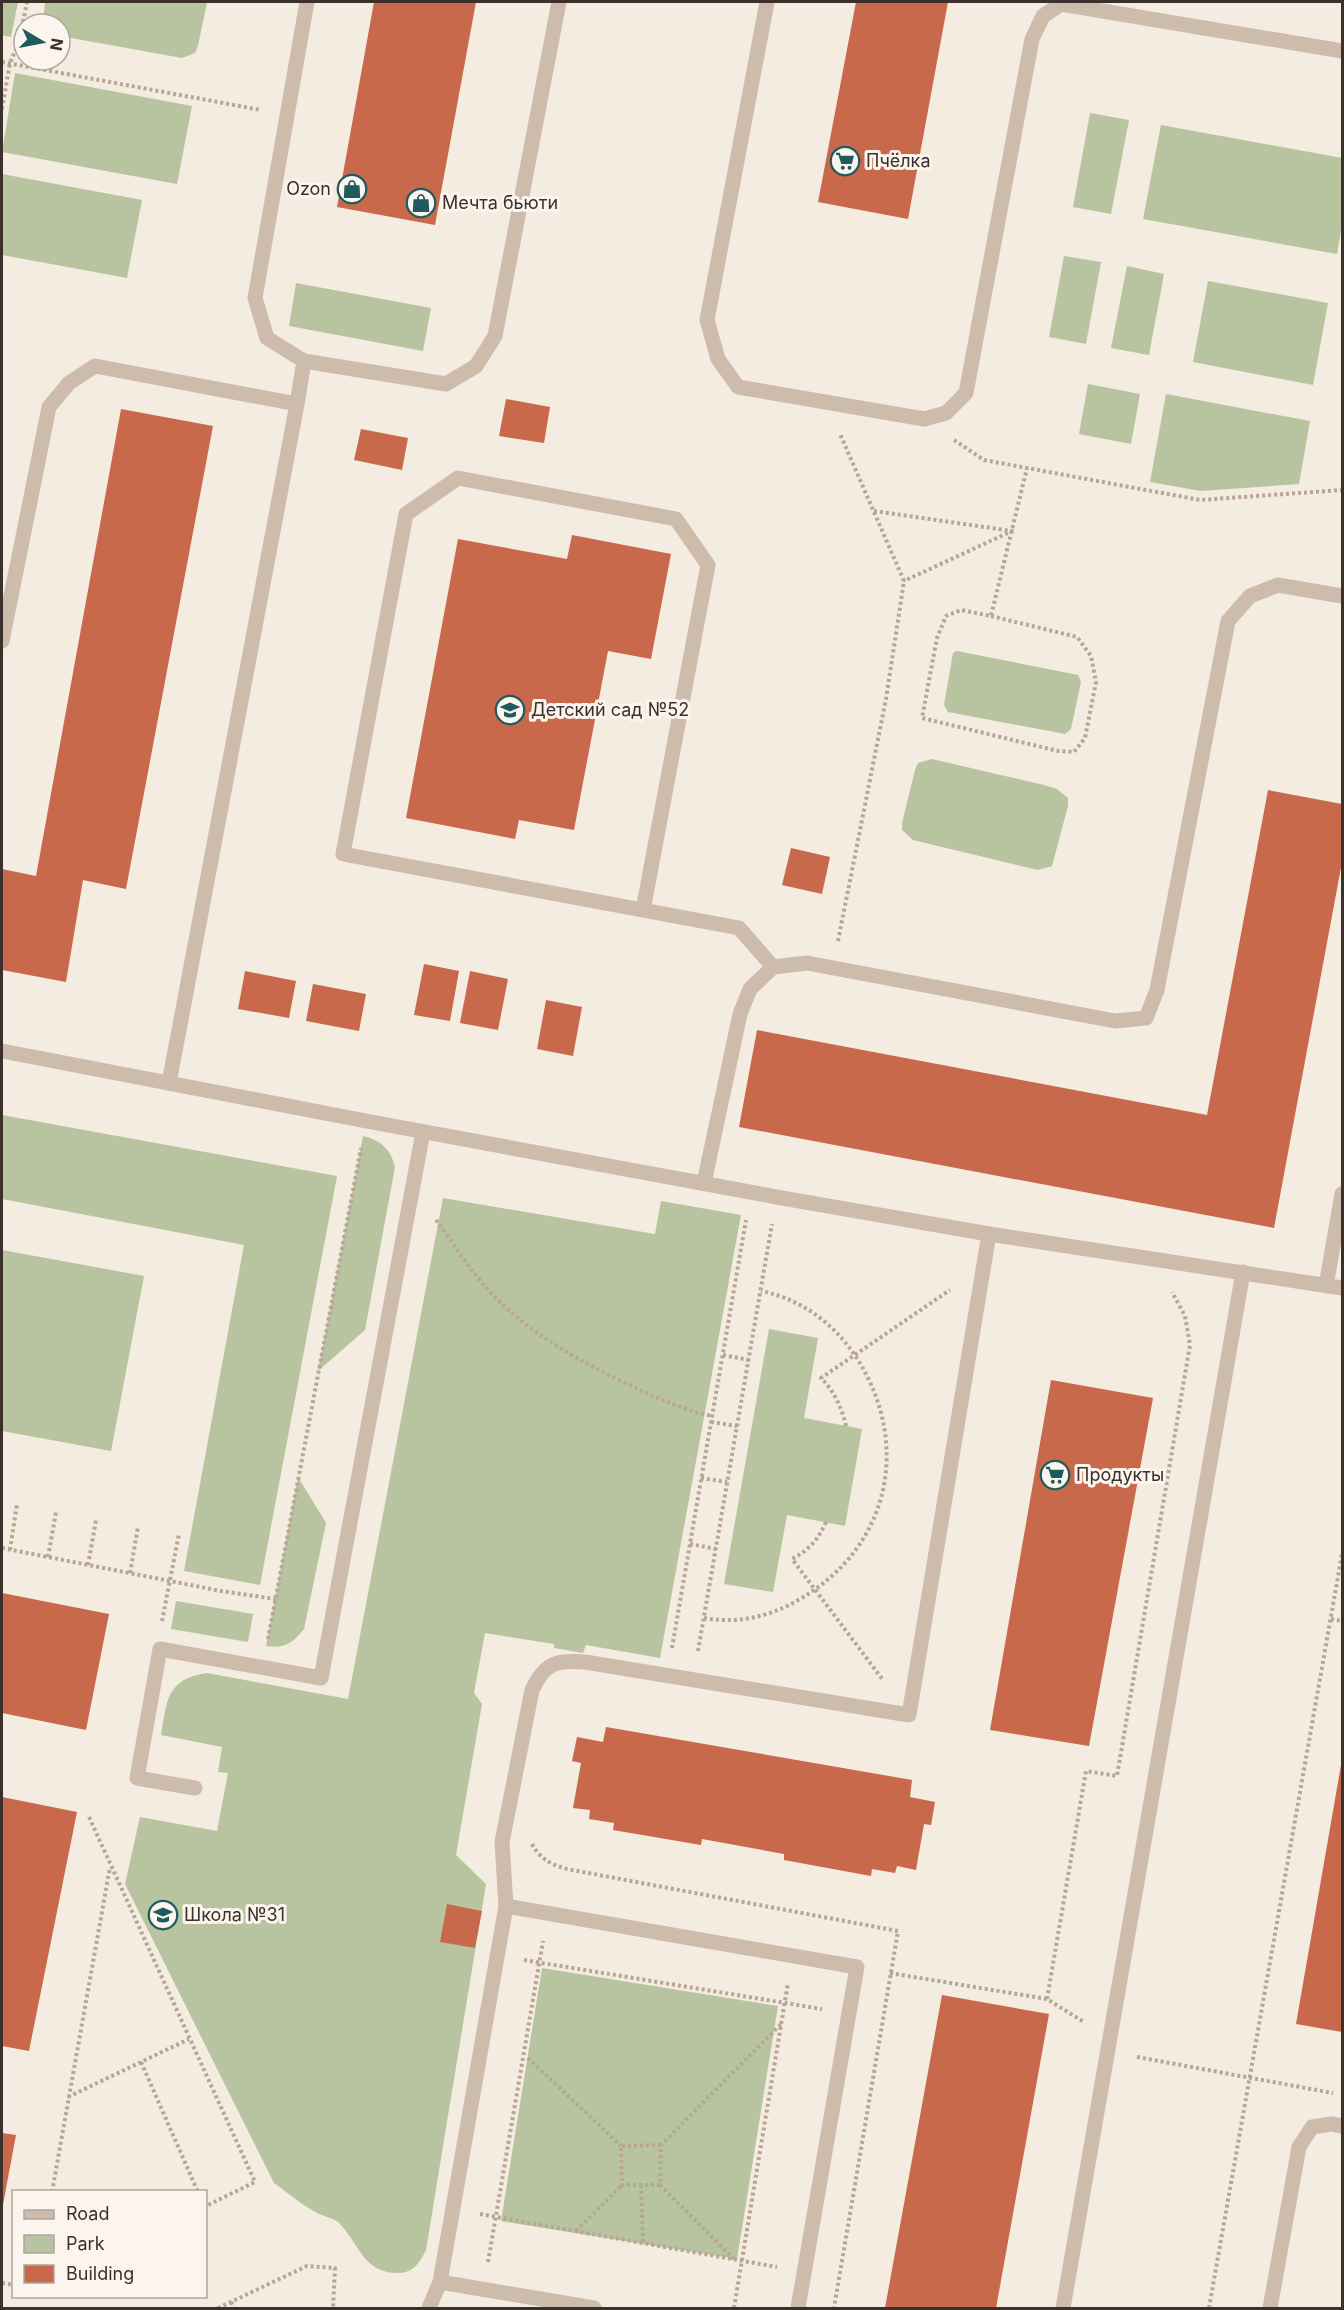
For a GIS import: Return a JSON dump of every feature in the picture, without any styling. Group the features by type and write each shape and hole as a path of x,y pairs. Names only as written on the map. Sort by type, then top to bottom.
{"lane":[{"path":"307,2 255,298 267,338 304,361 446,384 476,366 495,336 559,2"},
{"path":"767,2 707,320 718,359 738,387 924,419 946,413 966,393 1032,39 1042,16 1061,4 1342,51"},
{"path":"169,1083 304,361"},
{"path":"2,641 49,407 69,383 95,366 297,404"},
{"path":"643,910 708,565 676,519 458,478 406,514 343,854 739,928 773,967"},
{"path":"704,1183 740,1014 750,989 773,967 807,963 1115,1021 1146,1018 1157,990 1228,621 1250,596 1278,585 1342,596"},
{"path":"2,1051 777,1197 989,1234 1342,1288"},
{"path":"195,1788 136,1778 160,1649 321,1678 423,1132"},
{"path":"1326,1286 1342,1194"},
{"path":"429,2308 440,2282 506,1906 502,1842 532,1690 539,1677 550,1665 565,1661 667,1675 909,1715 989,1234"},
{"path":"1063,2308 1243,1272"},
{"path":"506,1906 857,1967 798,2308"},
{"path":"1270,2308 1299,2147 1312,2127 1331,2124 1342,2126"},
{"path":"440,2282 594,2308"}],"path":[{"path":"2,109 10,63 19,42 27,2"},
{"path":"2,62 288,115"},
{"path":"827,403 904,581 886,699 832,968"},
{"path":"924,419 984,460 1200,500 1342,490"},
{"path":"991,616 1027,468"},
{"path":"873,511 1012,531"},
{"path":"904,581 1012,531"},
{"path":"961,610 991,616 1077,637 1091,656 1096,682 1085,738 1074,752 1058,751 921,718 937,638 946,616 961,610"},
{"path":"262,1668 366,1121"},
{"path":"412,1188 493,1295 533,1331 584,1363 640,1390 682,1409 712,1416"},
{"path":"667,1675 751,1191"},
{"path":"693,1680 777,1197"},
{"path":"846,1426 836,1398 829,1386 820,1378 984,1267"},
{"path":"1047,1999 1086,1771 1117,1776 1123,1741 1190,1346 1185,1316 1169,1287"},
{"path":"704,1618 723,1622 760,1616 794,1603 816,1589 841,1568 864,1540 885,1484 887,1449 880,1404 875,1390 855,1355 829,1326 803,1306 781,1296 761,1291"},
{"path":"723,1355 749,1360"},
{"path":"711,1422 737,1426"},
{"path":"701,1478 727,1482"},
{"path":"10,1550 17,1504"},
{"path":"48,1557 56,1512"},
{"path":"88,1565 96,1520"},
{"path":"826,1522 820,1537 812,1546 792,1559 909,1715"},
{"path":"130,1573 138,1527"},
{"path":"161,1628 179,1534"},
{"path":"690,1544 716,1549"},
{"path":"2,1548 274,1599"},
{"path":"1209,2308 1342,1554"},
{"path":"1331,1619 1342,1621"},
{"path":"88,1817 255,2182 207,2206"},
{"path":"527,1836 535,1850 554,1866 898,1931 834,2308"},
{"path":"52,2190 110,1865"},
{"path":"483,2289 548,1913"},
{"path":"497,1955 849,2014"},
{"path":"734,2308 792,1956"},
{"path":"890,1973 1047,1999 1083,2021 1108,2052 1342,2094"},
{"path":"660,2185 661,2145 781,2024"},
{"path":"68,2097 189,2039"},
{"path":"528,2058 621,2146 661,2145"},
{"path":"141,2062 197,2190"},
{"path":"621,2146 622,2185"},
{"path":"575,2231 622,2185 660,2185 735,2260"},
{"path":"641,2185 643,2243"},
{"path":"452,2210 804,2271"},
{"path":"218,2308 307,2266 335,2268 333,2308"},
{"path":"231,2302 234,2308"}],"green space":[{"path":"2,2 18,2 16,12 12,12 11,37 2,35"},
{"path":"45,2 207,2 195,53 182,58 72,38 72,12 44,12"},
{"path":"15,73 192,106 177,184 2,152"},
{"path":"1090,113 1129,120 1111,214 1073,207"},
{"path":"1161,125 1342,158 1342,224 1337,254 1143,219"},
{"path":"2,174 142,200 127,278 2,255"},
{"path":"1064,256 1101,262 1086,344 1049,337"},
{"path":"1127,266 1164,274 1149,355 1111,348"},
{"path":"1208,281 1328,303 1313,385 1193,362"},
{"path":"296,283 431,308 423,351 289,326"},
{"path":"1088,384 1140,394 1131,444 1079,434"},
{"path":"1166,394 1310,421 1299,484 1201,491 1150,482"},
{"path":"957,651 1078,675 1081,682 1071,729 1065,734 948,712 944,705 953,653"},
{"path":"932,759 1044,785 1057,789 1068,798 1068,806 1052,866 1038,870 913,840 902,830 902,823 918,763"},
{"path":"2,1115 337,1176 260,1585 184,1571 244,1245 2,1199"},
{"path":"363,1136 375,1140 384,1147 395,1167 365,1330 318,1371"},
{"path":"443,1198 655,1234 661,1201 741,1215 660,1658 586,1645 583,1653 554,1648 554,1644 485,1633 474,1693 482,1704 456,1855 486,1884 426,2250 416,2266 400,2273 387,2272 369,2263 338,2222 311,2210 274,2183 125,1884 140,1817 217,1831 228,1773 218,1772 222,1747 161,1735 167,1702 176,1686 183,1680 207,1673 348,1699"},
{"path":"2,1250 144,1276 111,1451 2,1431"},
{"path":"769,1329 818,1338 804,1418 862,1429 845,1526 787,1515 773,1592 724,1584"},
{"path":"298,1477 326,1523 304,1629 288,1644 278,1647 266,1646"},
{"path":"176,1601 253,1614 248,1642 171,1629"},
{"path":"542,1968 778,2006 737,2259 501,2221"}],"building":[{"path":"374,2 476,2 435,225 337,207"},
{"path":"856,2 948,2 908,219 818,202"},
{"path":"506,399 550,407 544,443 499,436"},
{"path":"121,409 213,426 126,889 83,880 66,982 2,970 2,869 36,876"},
{"path":"361,429 408,438 402,470 354,460"},
{"path":"572,535 671,554 651,659 608,651 574,830 519,820 515,839 406,818 458,539 567,559"},
{"path":"1268,790 1342,804 1342,862 1274,1228 739,1127 757,1030 1207,1115"},
{"path":"791,848 830,857 822,894 782,885"},
{"path":"424,964 459,971 450,1021 414,1015"},
{"path":"245,971 296,981 289,1018 238,1009"},
{"path":"470,971 508,979 498,1030 460,1023"},
{"path":"313,984 366,994 359,1031 306,1021"},
{"path":"546,1000 582,1007 573,1056 537,1049"},
{"path":"1051,1380 1153,1398 1089,1746 990,1730"},
{"path":"2,1593 109,1614 86,1730 2,1713"},
{"path":"606,1727 912,1780 910,1797 935,1802 931,1825 924,1824 916,1870 897,1866 895,1873 872,1869 871,1876 784,1860 784,1854 702,1839 701,1845 613,1830 614,1823 589,1819 590,1810 573,1808 581,1763 572,1761 577,1737 603,1742"},
{"path":"1342,1765 1342,2032 1296,2024"},
{"path":"2,1797 77,1812 29,2051 2,2046"},
{"path":"447,1904 482,1911 475,1948 440,1942"},
{"path":"942,1995 1049,2014 996,2308 885,2308"},
{"path":"2,2133 16,2135 3,2205 2,2205"}],"place":[{"name":"Пчёлка","path":"845,161"},
{"name":"Ozon","path":"352,189"},
{"name":"Мечта бьюти","path":"421,203"},
{"name":"Детский сад №52","path":"510,710"},
{"name":"Продукты","path":"1055,1475"},
{"name":"Школа №31","path":"163,1915"}]}
